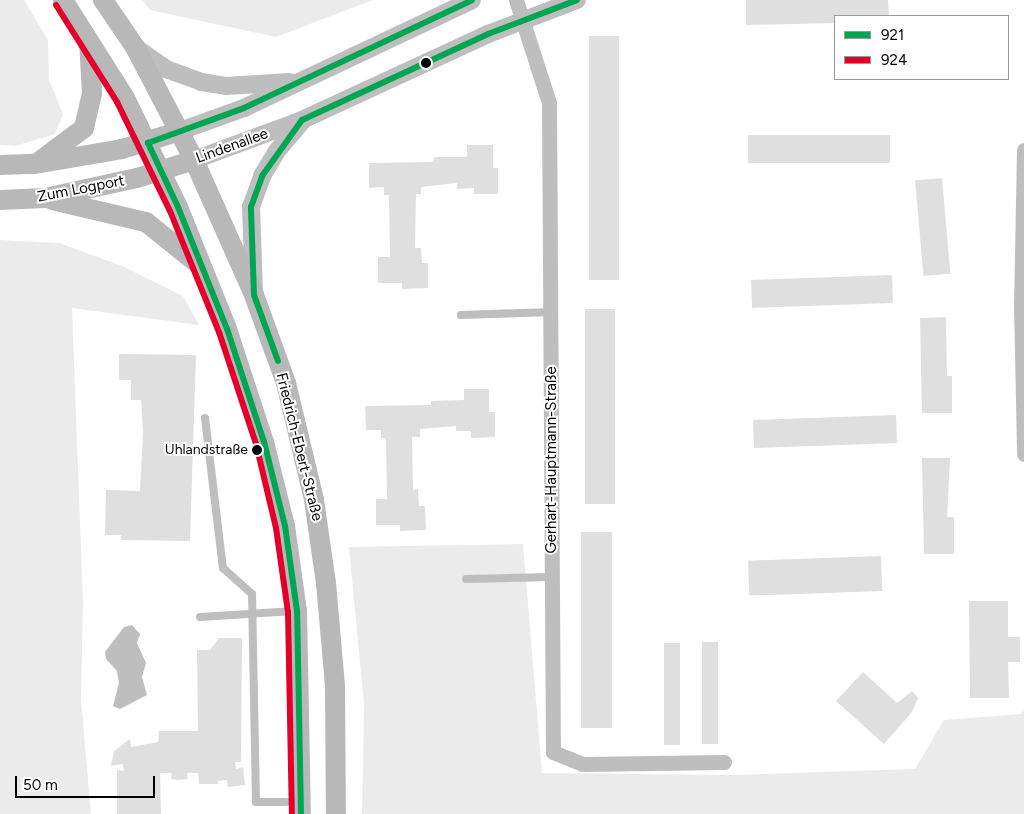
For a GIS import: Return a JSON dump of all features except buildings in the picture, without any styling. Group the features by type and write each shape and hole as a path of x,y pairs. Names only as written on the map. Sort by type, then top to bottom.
{"main road":[{"path":"63,0 89,39 148,143 227,329 264,442 285,526 297,611 294,808"},
{"name":"Friedrich-Ebert-Straße","path":"103,0 135,47 194,160 254,296 286,383 314,500 326,582 335,686 336,814"},
{"path":"35,164 84,128 92,94 89,39"},
{"name":"Lindenallee","path":"148,143 180,131"},
{"path":"0,165 35,164 148,143"},
{"name":"Lindenallee","path":"160,171 194,160"},
{"name":"Zum Logport","path":"0,200 45,198 160,171"},
{"path":"45,198 146,222 200,266"}],"street":[{"name":"Lindenallee","path":"180,131 244,108 472,0"},
{"name":"Gerhart-Hauptmann-Straße","path":"516,0 550,103 553,752 583,764 724,762"},
{"name":"Lindenallee","path":"194,160 302,120 522,19 577,0"},
{"path":"135,47 166,69 201,82 226,86 296,82"},
{"path":"254,296 252,206 272,159 302,120"},
{"path":"1024,150 1021,266 1024,454"}],"lane":[{"path":"461,315 552,312"},
{"path":"205,418 223,568 252,594 256,802 294,808"},
{"path":"466,579 552,577"},
{"path":"200,617 297,611"}],"shaded area":[{"path":"0,0 24,0 48,40 49,80 63,114 55,134 15,146 0,145"},
{"path":"142,0 373,0 276,37 150,10"},
{"path":"0,240 59,243 122,266 183,296 199,325 72,308 83,602 81,700 91,814 0,814"},
{"path":"523,544 542,773 731,775 915,769 944,720 1021,714 1024,710 1024,814 362,814 364,704 349,547"},
{"path":"132,625 140,634 137,643 146,663 142,677 147,695 120,709 113,706 119,683 117,671 106,659 105,652 124,627"}],"transit line":[{"name":"921","path":"301,814 297,611 285,526 264,442 227,329 178,207 148,143 244,108 472,0"},
{"name":"921","path":"278,361 254,295 251,207 262,176 302,120 488,34 577,0"},
{"name":"924","path":"56,5 117,102 170,211 219,332 256,444 276,528 288,612 292,814"}],"place":[{"name":"Uhlandstraße","path":"257,450"}]}
